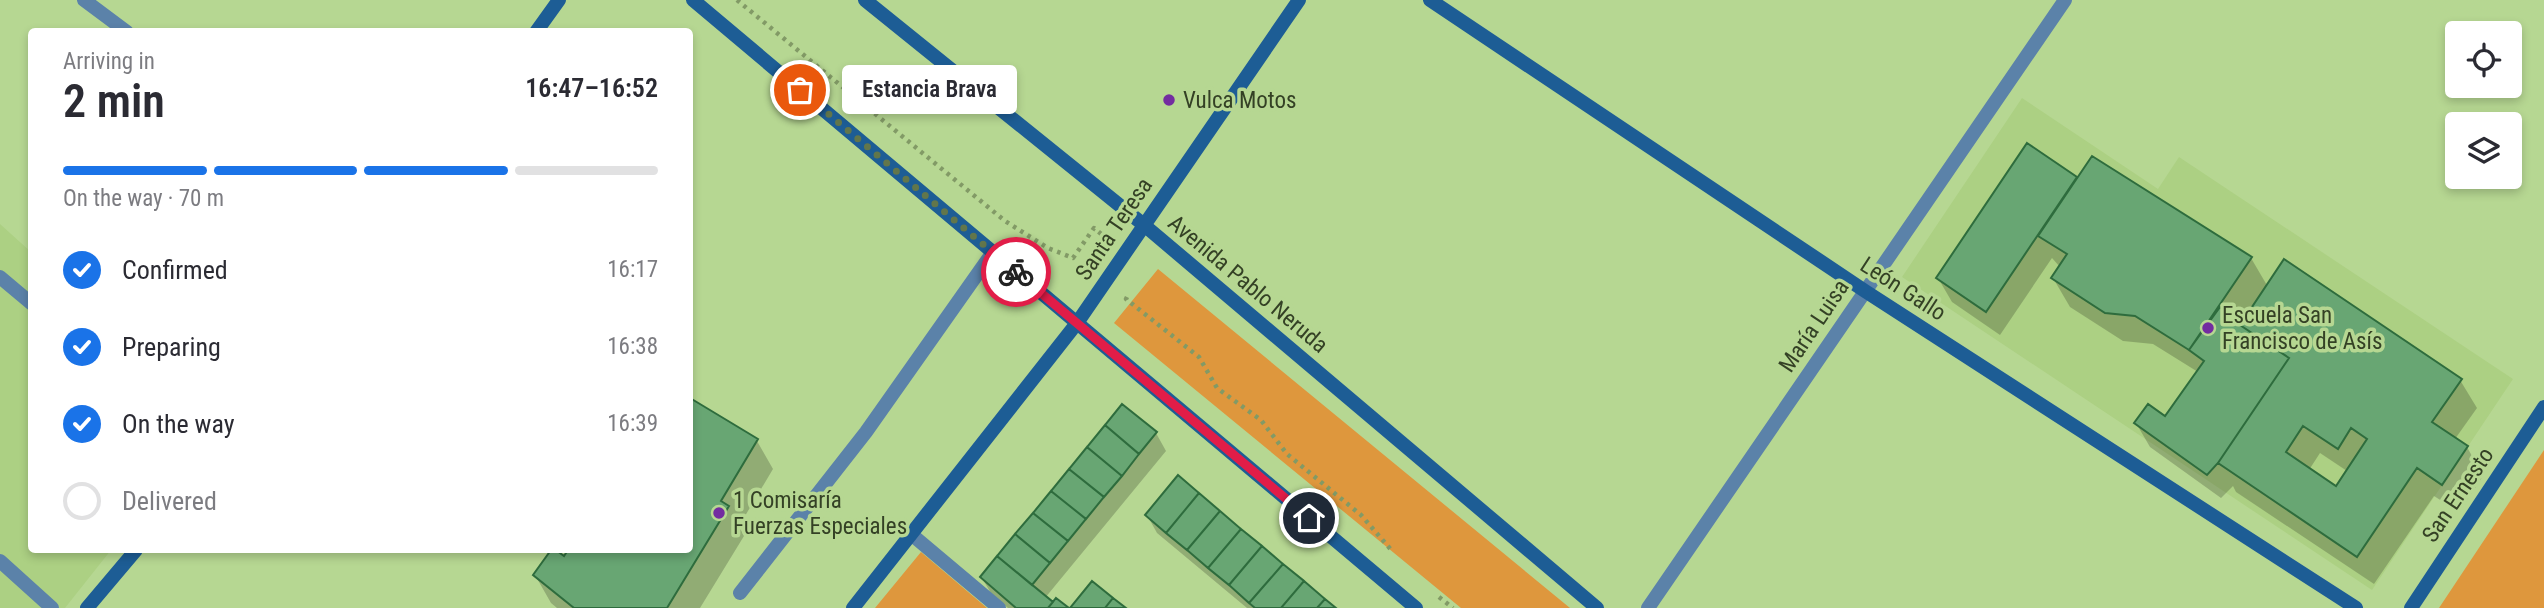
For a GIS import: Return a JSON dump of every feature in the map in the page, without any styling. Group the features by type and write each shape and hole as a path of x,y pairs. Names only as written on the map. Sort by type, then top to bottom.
{"street":[{"path":"84,0 122,28"},
{"path":"539,28 559,0"},
{"path":"693,0 1416,608"},
{"name":"Avenida Pablo Neruda","path":"865,0 1144,225 1597,608"},
{"name":"Santa Teresa","path":"853,608 1077,323 1299,0"},
{"name":"León Gallo","path":"1430,0 1865,292 2357,608"},
{"name":"María Luisa","path":"1648,608 2064,0"},
{"path":"740,593 866,432 993,252"},
{"path":"0,277 28,301"},
{"name":"San Ernesto","path":"2410,608 2544,407"},
{"path":"911,534 999,608"},
{"path":"87,608 133,553"},
{"path":"0,561 52,608"}],"shaded area":[{"name":"Escuela San Francisco de Asís","path":"2022,98 2158,189 2179,157 2513,379 2372,590 1902,277"},
{"path":"0,224 28,249 28,553 109,553 65,608 0,608"},
{"path":"1158,269 1570,608 1461,608 1114,323"},
{"path":"2544,450 2544,608 2439,608"},
{"path":"921,552 987,608 875,608"}],"building":[{"path":"2027,143 2077,177 1986,312 1936,278"},
{"path":"2092,156 2252,257 2189,350 2135,316 2105,313 2051,278 2067,254 2038,236"},
{"path":"2284,259 2462,379 2432,422 2468,446 2442,485 2417,468 2357,557 2218,463 2289,358 2240,325","holes":["2303,426 2338,449 2351,428 2367,439 2336,486 2286,452"]},
{"path":"2220,307 2240,325 2289,358 2218,463 2207,475 2134,423 2148,404 2165,416 2204,361 2189,350"},
{"path":"693,400 758,439 721,501 729,506 667,608 574,608 533,575 549,553 560,553 564,556 566,553 693,553"},
{"path":"1122,404 1157,432 1139,454 1105,425"},
{"path":"1105,425 1139,454 1122,476 1087,447"},
{"path":"1087,447 1122,476 1104,497 1069,469"},
{"path":"1069,469 1104,497 1086,519 1051,491"},
{"path":"1178,475 1199,493 1166,533 1145,515"},
{"path":"1051,491 1086,519 1068,541 1033,513"},
{"path":"1199,493 1220,511 1187,550 1166,533"},
{"path":"1220,511 1241,529 1208,568 1187,550"},
{"path":"1033,513 1068,541 1050,563 1015,534"},
{"path":"1241,529 1262,546 1229,585 1208,568"},
{"path":"1015,534 1050,563 1032,585 997,556"},
{"path":"1262,546 1283,564 1249,603 1229,585"},
{"path":"997,556 1053,602 1048,608 1016,608 980,577"},
{"path":"1283,564 1304,581 1281,608 1255,608 1249,603"},
{"path":"1092,581 1113,598 1105,608 1070,608"},
{"path":"1304,581 1325,599 1317,608 1281,608"},
{"path":"1056,598 1069,608 1048,608"},
{"path":"1113,598 1126,608 1105,608"},
{"path":"1325,599 1336,608 1317,608"}],"way so far":[{"path":"800,90 1016,272"}],"place":[{"name":"Estancia Brava","path":"800,90"},
{"name":"Vulca Motos","path":"1169,100"},
{"name":"Escuela San Francisco de Asís","path":"2208,328"},
{"name":"1 Comisaría Fuerzas Especiales","path":"719,513"}],"route":[{"path":"1016,272 1309,518"}]}
